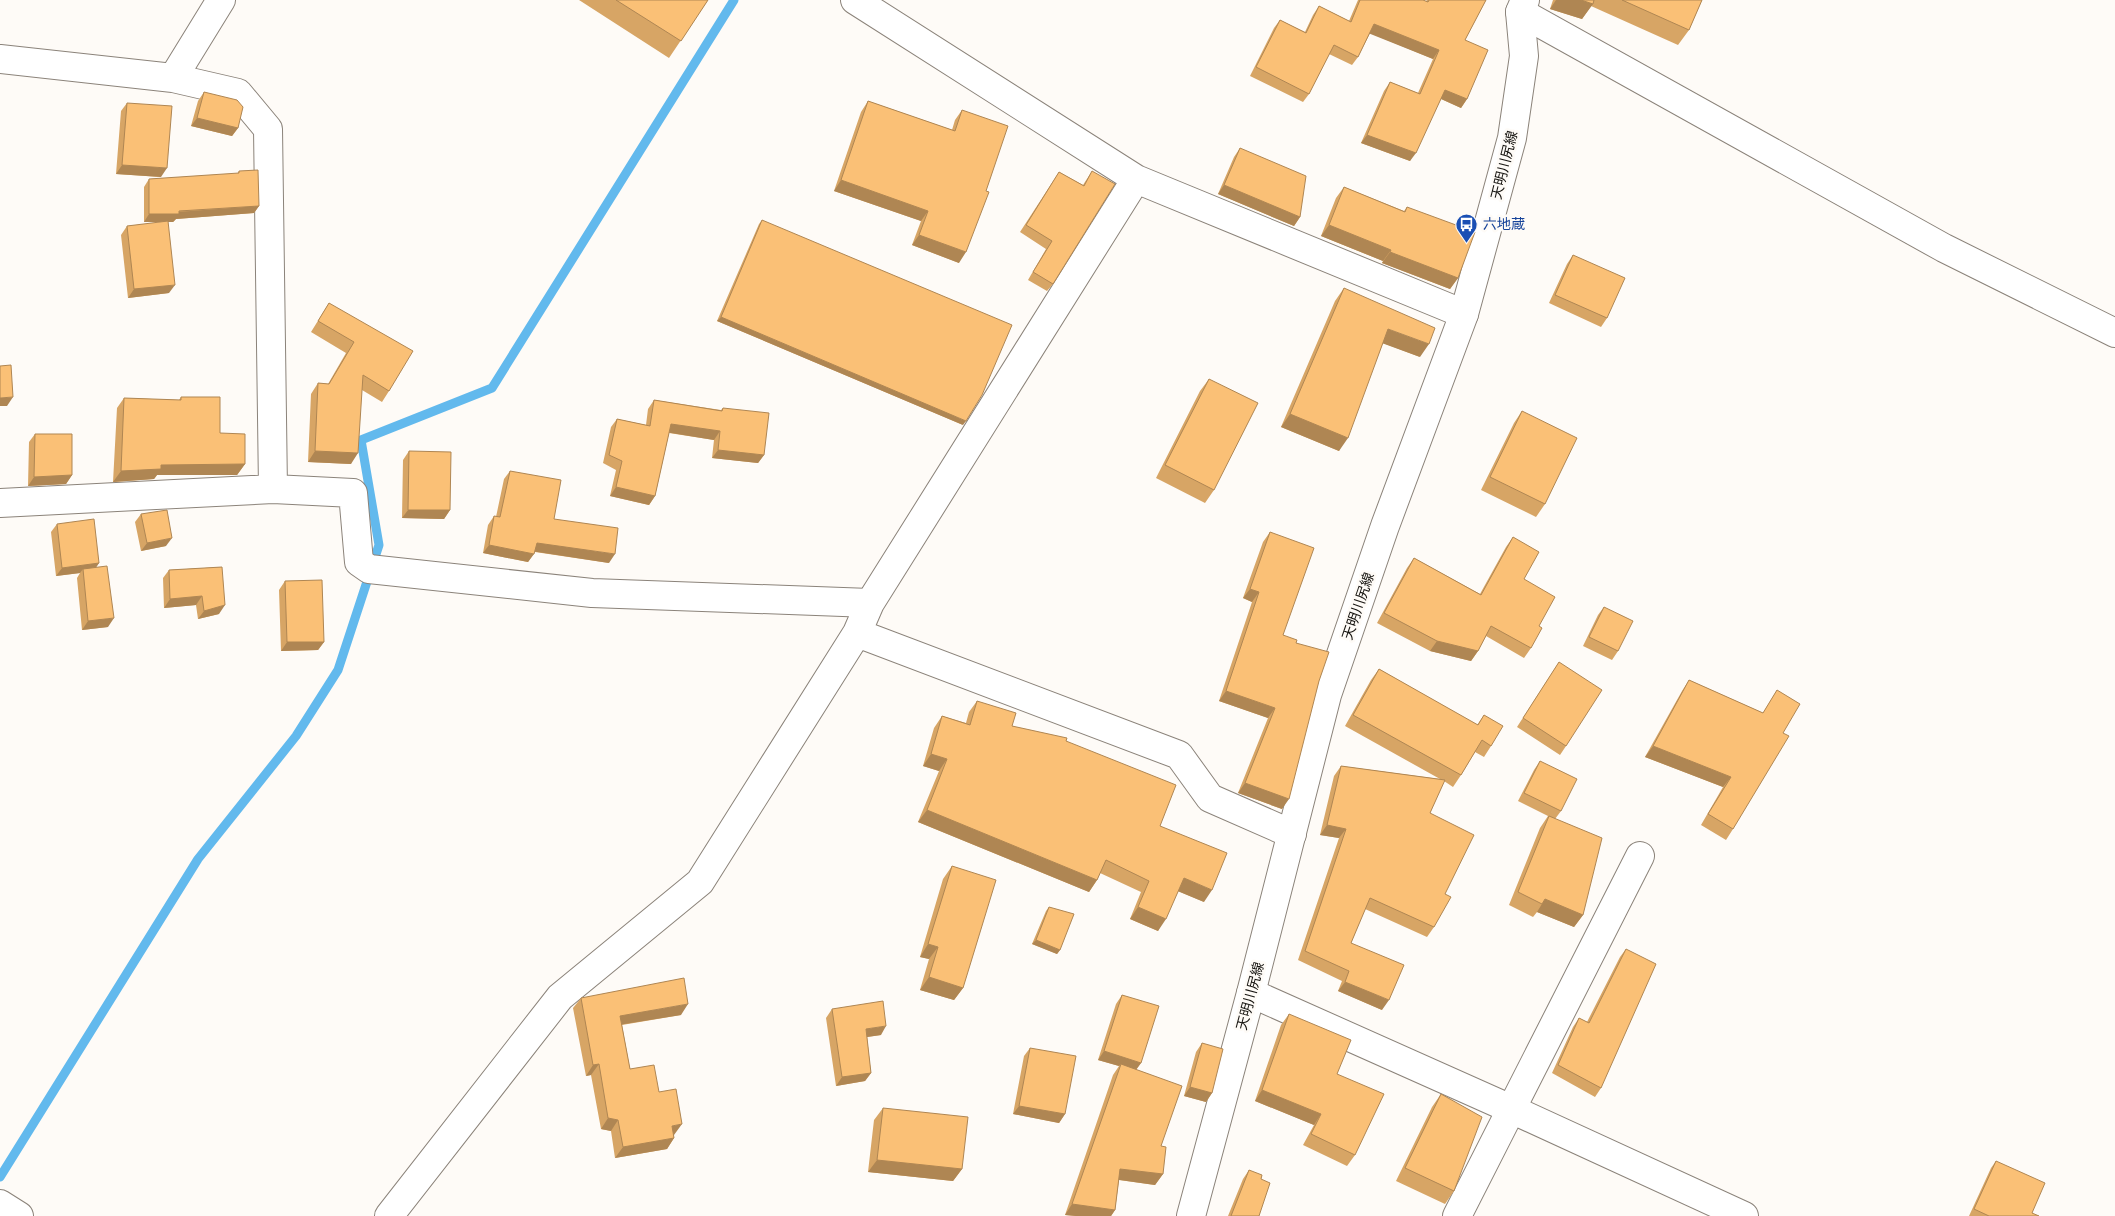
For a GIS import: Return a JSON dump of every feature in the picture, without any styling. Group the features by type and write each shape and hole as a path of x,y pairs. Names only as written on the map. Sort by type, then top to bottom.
{"street":[{"path":"173,78 220,0"},
{"path":"855,0 1136,179 1464,314"},
{"path":"1520,4 1944,248 2115,333"},
{"name":"天明川尻線","path":"1191,1216 1251,993 1327,695 1386,526 1464,314 1512,138 1524,56 1520,4"},
{"path":"0,59 173,78 238,93 268,129 273,489"},
{"path":"390,1216 560,996 700,882 857,632 870,603 1136,179"},
{"path":"0,503 273,489 353,493 359,562 369,568 592,593 870,603"},
{"path":"857,632 1179,755 1210,798 1292,834"},
{"path":"1457,1216 1640,856"},
{"path":"1251,993 1744,1216"},
{"path":"0,1204 19,1216"}],"building":[{"path":"616,0 708,0 681,41"},
{"path":"1360,0 1423,0 1428,2 1429,0 1486,0 1465,40 1488,50 1467,99 1445,90 1416,153 1367,135 1390,82 1420,94 1439,50 1374,24 1358,57 1334,45 1309,94 1256,67 1280,20 1306,33 1319,6 1351,22"},
{"path":"1581,0 1594,0 1593,4"},
{"path":"1622,0 1702,0 1689,30"},
{"path":"204,92 237,100 243,107 238,128 197,118"},
{"path":"868,101 955,131 962,110 1008,126 986,191 989,192 966,252 919,235 928,211 841,180"},
{"path":"127,103 172,106 167,168 122,165"},
{"path":"1240,148 1306,176 1300,217 1224,185"},
{"path":"258,170 259,206 179,211 179,214 149,214 149,179"},
{"path":"1092,171 1115,184 1053,284 1033,272 1052,241 1026,225 1059,172 1084,186"},
{"path":"1344,187 1405,212 1407,207 1475,232 1458,278 1390,252 1391,250 1329,225"},
{"path":"762,220 1012,325 982,395 966,421 721,317"},
{"path":"168,221 175,285 134,289 127,226"},
{"path":"1573,255 1625,278 1607,318 1555,295"},
{"path":"1344,288 1435,328 1429,344 1388,329 1348,438 1290,414"},
{"path":"329,303 413,351 389,391 363,375 358,453 315,451 318,383 329,384 354,342 318,321"},
{"path":"11,365 13,397 0,398 0,366"},
{"path":"1209,379 1258,403 1214,490 1165,465"},
{"path":"181,397 220,397 220,433 245,434 245,464 161,465 161,469 121,471 124,398 181,400"},
{"path":"654,400 722,411 723,408 769,413 764,455 718,450 720,431 671,424 655,496 616,487 622,461 609,455 617,419 650,426"},
{"path":"1522,411 1577,438 1545,504 1490,477"},
{"path":"35,434 72,434 72,475 34,477"},
{"path":"409,451 451,452 450,510 408,510"},
{"path":"510,471 561,480 554,519 618,528 615,554 537,543 534,554 489,545 494,516 500,517"},
{"path":"167,510 172,538 147,543 141,514"},
{"path":"94,519 99,563 62,568 57,524"},
{"path":"1270,532 1314,548 1283,635 1297,640 1296,643 1329,652 1319,681 1289,799 1245,783 1275,708 1226,691 1259,592 1250,589"},
{"path":"1513,537 1539,552 1524,579 1555,597 1539,626 1542,628 1531,648 1491,626 1478,651 1437,641 1384,613 1414,558 1481,595"},
{"path":"107,566 114,618 88,621 83,569"},
{"path":"222,567 225,605 204,611 202,596 170,599 169,570"},
{"path":"322,580 324,642 287,642 285,581"},
{"path":"1604,607 1633,621 1618,651 1589,637"},
{"path":"1559,662 1602,690 1566,746 1523,718"},
{"path":"1379,669 1478,725 1484,715 1503,726 1491,746 1482,740 1461,775 1353,715"},
{"path":"1689,680 1763,713 1777,690 1800,704 1783,733 1789,736 1733,829 1708,814 1731,777 1653,746"},
{"path":"977,701 1016,713 1012,726 1067,738 1066,741 1176,785 1160,826 1227,853 1212,890 1184,878 1166,919 1138,907 1149,881 1106,860 1097,880 927,810 947,759 931,754 942,716 970,725"},
{"path":"1540,761 1577,779 1561,811 1524,793"},
{"path":"1341,766 1445,780 1430,813 1474,835 1445,894 1451,897 1434,927 1370,898 1351,943 1404,965 1389,1000 1345,982 1349,971 1305,951 1346,829 1327,825"},
{"path":"1549,816 1602,838 1583,915 1545,899 1542,904 1518,892"},
{"path":"952,866 996,880 963,988 929,977 938,947 928,944"},
{"path":"1049,907 1074,914 1060,950 1036,940"},
{"path":"1626,949 1656,964 1601,1088 1558,1065 1579,1018 1589,1023"},
{"path":"684,978 688,1004 620,1016 630,1069 654,1065 659,1092 676,1089 682,1124 672,1126 674,1138 623,1147 618,1120 608,1118 599,1064 593,1065 581,998"},
{"path":"1122,995 1159,1006 1141,1063 1104,1051"},
{"path":"883,1001 886,1026 866,1029 871,1073 842,1077 832,1009"},
{"path":"1289,1014 1351,1040 1337,1074 1384,1094 1355,1155 1311,1134 1321,1114 1262,1090"},
{"path":"1202,1043 1223,1049 1212,1093 1190,1087"},
{"path":"1030,1048 1076,1056 1065,1114 1019,1106"},
{"path":"1121,1064 1182,1086 1161,1146 1166,1147 1163,1174 1120,1169 1115,1210 1072,1204"},
{"path":"1441,1094 1482,1117 1454,1191 1405,1168"},
{"path":"883,1108 968,1117 962,1169 877,1160"},
{"path":"1996,1161 2045,1183 2032,1213 2039,1216 1989,1216 1974,1209"},
{"path":"1249,1170 1262,1175 1261,1179 1270,1183 1259,1216 1231,1216"}],"waterway":[{"path":"0,1177 198,859 296,736 338,670 379,545 361,440 492,388 734,0"}],"place":[{"name":"六地蔵","path":"1467,243"}]}
